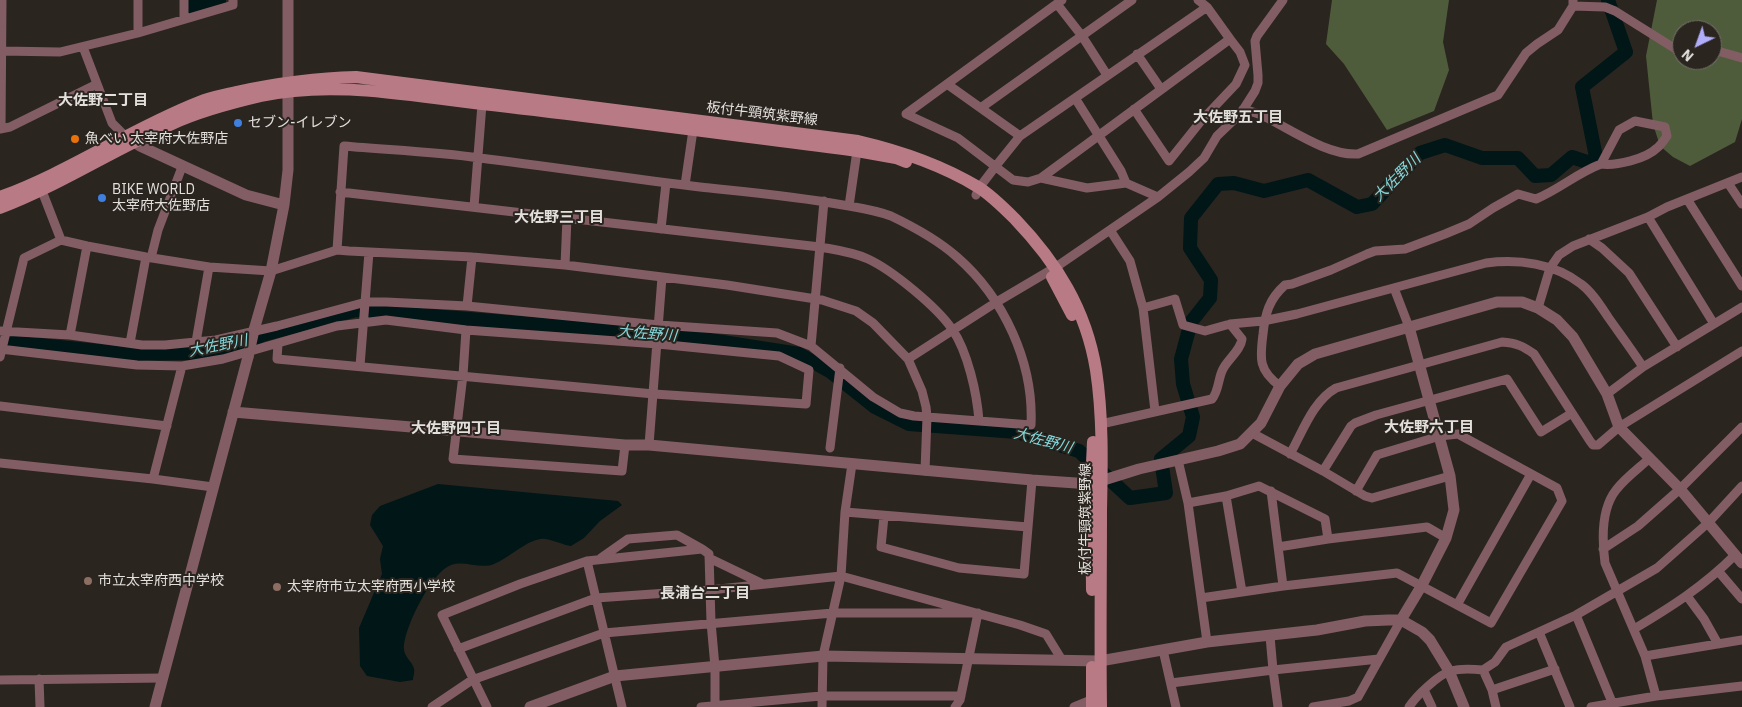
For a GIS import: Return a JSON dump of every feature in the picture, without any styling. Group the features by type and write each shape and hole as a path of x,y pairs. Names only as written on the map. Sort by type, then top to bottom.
{"main road":[{"name":"板付牛頸筑紫野線","path":"0,196 44,179 130,139 226,105 288,86 356,77 858,141 894,149 933,163 978,192 1052,269 1072,296 1083,322 1096,370 1101,424 1096,483"},
{"name":"板付牛頸筑紫野線","path":"288,86 334,88 587,115 857,151 896,158 978,192"},
{"name":"板付牛頸筑紫野線","path":"0,208 42,191 130,139"},
{"name":"板付牛頸筑紫野線","path":"1052,269 1079,334 1090,382 1096,483 1095,705"}],"street":[{"path":"2,0 1,129 10,127 97,84"},
{"path":"138,0 138,33"},
{"path":"184,0 184,19"},
{"path":"2,51 60,52 138,33 233,5 233,0"},
{"path":"155,707 254,330 272,271 284,206 288,170 288,0"},
{"path":"982,107 1132,0"},
{"path":"1134,110 1169,161 1201,121 1236,84 1245,65 1240,52 1207,7 1198,0"},
{"path":"908,359 1052,269 1110,230 1158,197 1204,158 1217,136 1243,109 1258,83 1257,36 1283,0"},
{"path":"1107,75 1060,2 906,114 958,138 1013,180 1028,182 1041,178 1230,40"},
{"path":"1243,109 1263,115 1325,147 1351,155 1358,154 1498,95 1526,53 1558,30 1573,3 1605,7 1615,11 1672,46"},
{"path":"978,192 1020,136 1207,7"},
{"path":"83,46 112,123 130,139 182,167 246,196 284,206"},
{"path":"1722,52 1742,58"},
{"path":"1137,54 1161,89"},
{"path":"947,84 982,107 1020,136"},
{"path":"1076,98 1126,183"},
{"path":"474,207 482,104"},
{"path":"1280,386 1269,378 1262,362 1260,349 1263,321 1268,305 1285,285 1331,270 1375,251 1405,249 1445,234 1469,224 1518,194 1536,199 1557,189 1585,170 1601,164 1610,165 1628,162 1657,149 1667,136 1665,128 1635,121 1619,130 1601,164"},
{"path":"685,185 693,130"},
{"path":"3,331 70,335 142,345 165,345 216,340 366,302 467,306 659,325 777,332 811,346 840,368 854,382 888,406 900,412 927,417 1031,425 1031,392 1022,353 1015,336 995,303 974,274 958,257 938,242 891,216 875,210 824,201 666,183 478,157 344,146 337,250"},
{"path":"849,206 857,151"},
{"path":"130,343 148,258 182,167"},
{"path":"1538,308 1550,268 1559,255 1573,246 1648,217 1666,207 1742,177"},
{"path":"1041,178 1087,188 1126,183 1158,197"},
{"path":"661,229 666,183"},
{"path":"1728,183 1742,204"},
{"path":"42,191 61,240"},
{"path":"340,192 820,247 868,259 915,292 953,330 973,382 979,421"},
{"path":"1687,199 1742,286"},
{"path":"811,346 824,201"},
{"path":"1648,217 1714,324"},
{"path":"565,265 567,218"},
{"path":"1110,230 1130,261 1143,308 1155,411"},
{"path":"1589,239 1602,248 1629,273 1677,347"},
{"path":"278,344 278,359 654,394 806,404 809,370 779,356 658,344 466,330 386,320 337,326 223,360 182,366 137,365 1,352 3,331 24,258 61,240 148,258 209,267 272,271 337,250 565,265 727,285 815,299 840,305 856,311 873,323 908,359 922,391 927,417 925,471"},
{"path":"70,335 87,246"},
{"path":"360,366 369,252"},
{"path":"467,306 472,258"},
{"path":"1143,308 1175,299 1183,325 1205,331 1230,324 1263,321 1297,314 1486,263 1515,260 1550,268 1581,284 1593,295 1643,367"},
{"path":"196,342 209,267"},
{"path":"649,445 662,277"},
{"path":"1314,707 1349,702 1358,697 1422,585 1446,538 1454,510 1450,476 1440,436 1408,327 1394,288"},
{"path":"233,412 625,445 649,445 1032,480 1096,483 1139,469 1218,451 1240,444 1261,423 1280,386 1298,364 1315,354 1497,302 1522,302 1538,308 1557,320 1573,337 1607,394 1619,427 1680,489 1739,559 1687,596 1634,629"},
{"path":"1607,394 1643,367 1742,307"},
{"path":"1101,424 1212,399 1215,396 1228,359 1242,345 1242,339 1230,324"},
{"path":"466,330 463,375 453,459 622,471 625,445"},
{"path":"1290,454 1320,401 1336,388 1502,342 1514,343 1525,347 1534,354 1593,445 1598,445 1619,427 1742,350"},
{"path":"153,479 182,366"},
{"path":"830,448 840,368"},
{"path":"1323,471 1355,422 1507,379 1541,432 1572,413"},
{"path":"0,406 166,426"},
{"path":"1603,549 1638,526 1741,431"},
{"path":"1252,434 1372,498 1450,476"},
{"path":"1201,598 1283,586 1397,573 1491,623 1562,501 1557,488 1458,434 1440,436 1377,455 1356,491"},
{"path":"1650,458 1616,490 1606,507 1603,549 1605,563 1645,656 1656,696"},
{"path":"1176,460 1188,503 1207,642"},
{"path":"0,463 213,487"},
{"path":"822,707 823,656 841,576 845,512 852,464"},
{"path":"1457,605 1531,474"},
{"path":"884,516 881,546 958,568 1024,574 1032,480"},
{"path":"1188,503 1226,496 1259,486 1325,519 1328,539"},
{"path":"1409,707 1424,690 1450,671 1483,670 1496,662 1506,648 1576,615 1657,568 1709,522 1741,490"},
{"path":"1271,491 1283,586"},
{"path":"1226,496 1242,592"},
{"path":"845,512 1028,527"},
{"path":"1278,547 1427,527 1446,538"},
{"path":"599,560 628,539 677,535 709,554 716,706"},
{"path":"487,707 472,680 442,615 587,560 702,549"},
{"path":"709,558 764,584"},
{"path":"587,560 622,707"},
{"path":"1719,572 1742,598"},
{"path":"458,649 596,598 710,590 841,576 978,613 1046,634 1062,660"},
{"path":"1687,596 1704,619 1718,644"},
{"path":"432,707 472,680 604,632 833,613 978,613"},
{"path":"955,707 961,696 967,659 978,613"},
{"path":"1576,615 1614,705"},
{"path":"530,707 615,676 823,656 1096,660 1207,642 1318,630 1365,621 1401,620 1422,632 1430,640 1450,671 1464,707"},
{"path":"1538,632 1570,707"},
{"path":"1270,636 1278,707"},
{"path":"1645,656 1742,640"},
{"path":"1163,650 1176,707"},
{"path":"1171,683 1273,670 1380,660"},
{"path":"1492,690 1555,669"},
{"path":"1483,670 1492,690 1496,707"},
{"path":"0,680 163,678"},
{"path":"40,679 40,707"},
{"path":"1591,707 1614,705 1656,696 1742,686"},
{"path":"1424,690 1432,707"},
{"path":"701,707 821,696 961,696"},
{"path":"1074,707 1095,705"}],"green space":[{"path":"1332,0 1449,0 1443,42 1449,70 1434,111 1387,130 1344,64 1326,44"},
{"path":"1657,0 1742,0 1742,119 1735,142 1690,166 1673,157 1660,146 1653,124 1646,56"}],"shaded area":[{"path":"188,0 226,0 226,4 192,14 188,13"},
{"path":"438,484 618,501 622,505 600,521 584,538 571,546 539,539 488,566 454,564 449,566 434,580 419,603 408,629 404,649 405,655 413,666 413,680 400,682 367,676 360,666 359,628 382,574 380,559 383,546 370,525 372,515 380,506"}],"waterway":[{"name":"大佐野川","path":"0,341 128,354 191,353 244,345 262,335 356,310 684,336 799,354 831,372 875,407 909,424 1017,432 1079,451 1130,498 1166,493 1161,459 1189,436 1193,417 1183,384 1181,359 1191,322 1210,298 1211,280 1190,248 1191,218 1218,184 1234,183 1264,191 1308,180 1357,207 1372,204 1420,153 1445,145 1482,158 1518,158 1535,176 1551,175 1572,157 1590,163 1596,157 1582,87 1626,52 1608,0"}],"place":[{"name":"セブン-イレブン","path":"238,123"},
{"name":"魚べい 太宰府大佐野店","path":"75,139"},
{"name":"BIKE WORLD 太宰府大佐野店","path":"102,198"},
{"name":"市立太宰府西中学校","path":"88,581"},
{"name":"太宰府市立太宰府西小学校","path":"277,587"}],"district":[{"name":"大佐野二丁目","path":"103,101"},
{"name":"大佐野五丁目","path":"1238,118"},
{"name":"大佐野三丁目","path":"559,218"},
{"name":"大佐野六丁目","path":"1429,428"},
{"name":"大佐野四丁目","path":"456,429"},
{"name":"長浦台二丁目","path":"705,594"}]}
